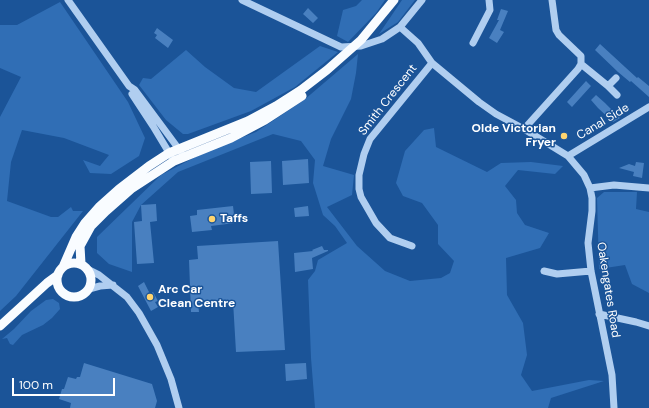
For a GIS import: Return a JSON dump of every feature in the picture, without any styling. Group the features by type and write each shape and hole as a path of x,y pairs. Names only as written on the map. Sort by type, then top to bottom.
{"main road":[{"path":"364,39 394,0"},
{"path":"38,292 51,289 60,290 67,295 75,297 83,295 89,289 91,275 84,266 80,246 91,226 106,211 131,189 174,161 231,138 291,104 322,81 400,0"},
{"path":"60,290 57,280 76,237 85,223 100,206 149,166 169,153 248,121 276,106 306,87 349,53"},
{"path":"0,326 68,264 75,263 84,266"}],"street":[{"path":"68,0 129,86 131,92 174,161"},
{"path":"242,0 341,47 362,46 382,38 400,27 422,0"},
{"path":"473,43 490,10 489,0"},
{"path":"524,129 581,64 581,56 559,35 556,30 552,0"},
{"name":"Oakengates Road","path":"400,27 418,43 432,63 479,102 496,114 568,156 584,175 590,188 592,211 588,243 591,272 612,375 614,408"},
{"name":"Smith Crescent","path":"412,246 390,238 376,223 361,197 359,189 359,175 364,154 370,139 432,63"},
{"path":"581,64 617,95"},
{"path":"608,86 616,78"},
{"path":"129,86 135,90 179,148 184,157"},
{"name":"Canal Side","path":"568,156 649,107"},
{"path":"590,188 614,186 649,188"},
{"path":"84,266 113,285 127,297 139,313 157,345 171,379 179,408"},
{"path":"544,271 557,274 591,272"},
{"path":"89,289 113,285"},
{"path":"599,314 649,326"}],"shaded area":[{"path":"362,0 385,0 376,13 348,42 337,36 343,10 356,6"},
{"path":"402,0 415,0 398,22 379,34"},
{"path":"60,2 128,102 145,138 139,156 111,174 90,173 83,160 100,166 109,155 64,138 22,130 11,162 7,201 51,217 58,217 71,207 73,211 83,211 16,296 0,311 0,117 21,77 0,68 0,25 17,25"},
{"path":"320,46 338,52 295,87 251,111 188,134 183,134 166,120 139,85 143,78 151,79 186,50 205,67 234,88 256,92"},
{"path":"358,54 351,99 331,139 323,166 354,175 352,195 327,207 357,246 385,271 410,281 441,278 450,273 454,261 438,244 438,225 422,203 403,196 396,183 405,151 424,130 434,128 436,147 487,172 501,163 531,162 563,166 555,174 518,170 505,186 516,200 517,213 525,225 549,233 540,248 506,258 507,295 523,323 527,355 521,375 532,391 589,380 604,381 551,398 548,408 315,408 311,358 308,280 315,271 318,260 347,243 335,226 323,215 313,183 315,160 301,141 273,134 178,172 141,205 132,222 132,272 109,264 97,253 97,237 161,175 207,151 256,132 304,100"},
{"path":"604,192 637,192 636,209 649,212 649,293 632,284 625,265 599,269 597,198"},
{"path":"53,299 59,303 60,309 52,318 43,325 22,335 13,345 10,344 7,338 2,339 31,311 46,300"}],"building":[{"path":"308,8 318,18 313,23 303,14"},
{"path":"501,9 508,11 500,30 504,32 497,43 489,38 499,20 497,20"},
{"path":"157,28 173,40 168,48 155,38 157,35 154,33"},
{"path":"600,44 637,78 638,77 649,86 649,97 618,72 595,50"},
{"path":"586,81 591,86 572,107 567,102"},
{"path":"596,95 620,118 613,122 598,108 591,100"},
{"path":"308,159 309,183 283,185 282,161"},
{"path":"271,161 272,193 251,194 250,162"},
{"path":"636,162 644,163 642,178 633,176 634,172 619,168 629,164 635,166"},
{"path":"156,204 157,221 150,222 154,263 137,264 134,222 142,221 141,205"},
{"name":"Taffs","path":"233,206 235,223 211,226 212,230 192,232 190,216 197,215 197,210"},
{"path":"308,206 309,216 295,217 294,208"},
{"path":"278,241 285,350 236,352 233,301 198,303 199,312 191,312 189,260 198,259 197,246"},
{"path":"322,246 324,250 328,251 312,258 313,269 295,272 294,253 313,251 312,250"},
{"name":"Arc Car Clean Centre","path":"144,282 150,294 153,292 158,301 155,302 158,307 151,311 138,286"},
{"path":"84,363 152,384 157,401 155,408 70,408 71,403 59,399 62,389 64,389 68,377 76,379 77,377 80,377"},
{"path":"306,363 307,379 286,381 285,364"}],"place":[{"name":"Olde Victorian Fryer","path":"564,136"},
{"name":"Taffs","path":"212,219"},
{"name":"Arc Car Clean Centre","path":"150,297"}]}
